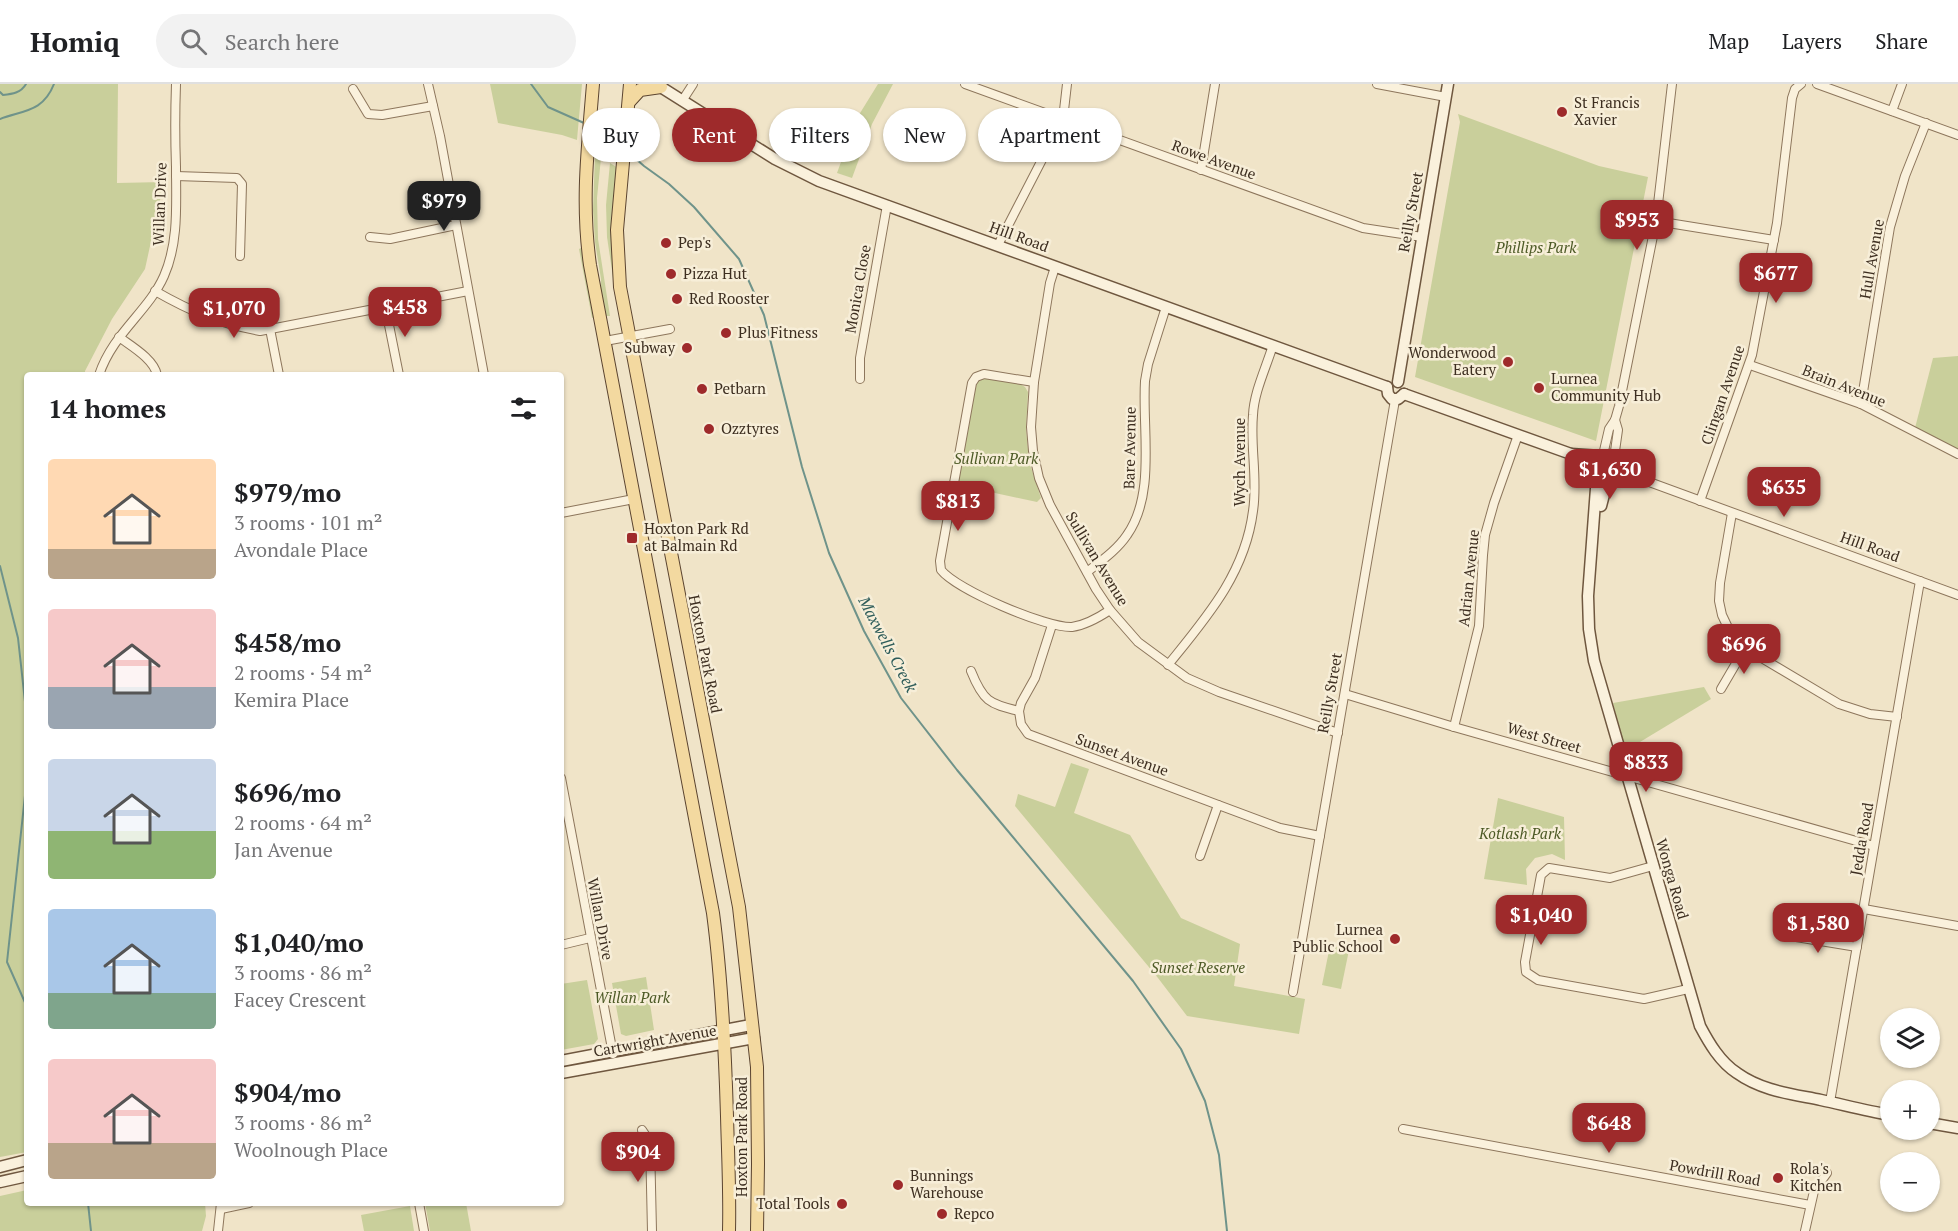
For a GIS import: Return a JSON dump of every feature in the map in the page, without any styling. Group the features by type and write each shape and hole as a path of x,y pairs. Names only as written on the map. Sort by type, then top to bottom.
{"main road":[{"name":"Hoxton Park Road","path":"593,84 587,151 586,235 604,341 713,913 721,972 726,1043 729,1231"},
{"name":"Hoxton Park Road","path":"630,84 617,252 620,287 739,907 757,1067 757,1231"},
{"path":"629,102 640,90 658,86"}],"street":[{"name":"Willan Drive","path":"100,372 119,337 164,276 173,244 176,223 176,84"},
{"path":"428,84 483,372"},
{"path":"682,101 693,84"},
{"name":"Rowe Avenue","path":"965,84 1030,108"},
{"path":"1064,108 1067,84"},
{"path":"1201,170 1215,84"},
{"path":"1377,84 1446,97"},
{"name":"Reilly Street","path":"1398,382 1448,84"},
{"name":"Wonga Road","path":"1672,84 1656,221 1616,420 1609,429 1606,466 1594,504 1588,572 1590,642 1599,683 1688,989 1700,1026 1708,1042 1736,1073 1758,1085 1786,1094 1880,1113"},
{"name":"Clingan Avenue","path":"1700,501 1750,365 1774,240 1792,98 1794,91 1801,84"},
{"path":"1817,84 1958,135"},
{"path":"1892,111 1902,84"},
{"name":"Hill Road","path":"658,86 792,168 819,181 1387,387"},
{"path":"353,89 368,114 382,115 433,106"},
{"name":"Hull Avenue","path":"1861,404 1890,227 1905,176 1926,123"},
{"name":"Rowe Avenue","path":"1122,141 1363,228 1422,237"},
{"path":"998,245 1041,162"},
{"path":"176,176 237,178 242,184 240,256"},
{"name":"Monica Close","path":"860,379 860,358 887,205"},
{"path":"1656,221 1774,240"},
{"path":"370,237 390,239 456,225"},
{"name":"Sullivan Avenue","path":"1055,267 1050,283 1034,382 1031,426 1037,470 1050,505 1110,610 1138,642 1187,678 1219,692 1338,733"},
{"path":"155,291 197,314 231,326 260,331 385,305 468,291"},
{"path":"385,305 398,372"},
{"name":"Bare Avenue","path":"1087,572 1122,542 1141,507 1144,488 1145,381 1166,307"},
{"path":"604,341 670,328"},
{"path":"270,329 278,372"},
{"path":"119,337 151,364 156,372"},
{"name":"Wych Avenue","path":"1168,664 1206,619 1225,591 1238,567 1247,541 1255,498 1253,411 1273,345"},
{"name":"Brain Avenue","path":"1750,365 1861,404 1958,454"},
{"path":"1034,382 984,374 975,377 972,383 940,564 941,570 972,592 1052,625 1077,626 1110,610"},
{"path":"1392,382 1398,382 1405,388 1400,397 1389,397 1387,387 1392,382"},
{"name":"Hill Road","path":"1400,397 1606,466 1958,595"},
{"name":"Reilly Street","path":"1293,992 1388,432 1400,397"},
{"name":"Adrian Avenue","path":"1454,727 1479,626 1485,535 1518,435"},
{"path":"564,512 634,499"},
{"path":"1732,513 1719,601 1722,615 1731,634 1745,648 1839,704 1870,714 1897,717"},
{"name":"Jedda Road","path":"1830,1102 1920,581"},
{"path":"971,671 977,685 993,705 1019,711 1035,678 1052,625"},
{"path":"1721,689 1745,648"},
{"name":"West Street","path":"1345,694 1874,846"},
{"name":"Sunset Avenue","path":"1019,711 1024,729 1034,737 1218,806 1285,829 1320,836"},
{"name":"Willan Drive","path":"564,795 614,1064"},
{"path":"1200,856 1218,806"},
{"path":"1653,866 1610,878 1549,868 1540,875 1525,962 1526,972 1538,980 1644,999 1688,989"},
{"path":"1864,909 1958,926"},
{"path":"1784,935 1857,947"},
{"path":"564,944 590,938"},
{"name":"Cartwright Avenue","path":"564,1060 752,1025"},
{"name":"Cartwright Avenue","path":"564,1072 753,1038"},
{"path":"1940,1125 1958,1128"},
{"name":"Powdrill Road","path":"1402,1129 1810,1205"},
{"path":"642,1130 650,1142 652,1231"},
{"path":"0,1167 24,1161"},
{"path":"1805,1231 1814,1191 1827,1173"},
{"path":"0,1182 24,1177"},
{"path":"218,1231 221,1206"},
{"path":"420,1206 424,1231"}],"green space":[{"path":"0,84 118,84 117,183 164,182 145,269 112,319 85,372 24,372 24,1153 0,1157"},
{"path":"490,84 582,84 577,140 498,123"},
{"path":"878,84 893,84 871,127 871,108 863,108"},
{"name":"Phillips Park","path":"1458,114 1599,166 1648,177 1596,441 1415,377 1460,122"},
{"path":"595,162 601,162 597,198 598,239 610,316 604,316 601,301 601,279 593,210"},
{"path":"841,162 858,162 852,178 837,173"},
{"path":"610,163 618,168 617,304 607,237 606,205"},
{"path":"581,248 595,317 592,318 579,249"},
{"path":"1958,356 1958,451 1915,428 1933,358"},
{"name":"Sullivan Park","path":"987,378 1020,384 1028,392 1026,429 1029,461 1041,498 1037,502 958,485 975,387 978,381"},
{"path":"1704,687 1711,699 1635,745 1624,748 1613,703"},
{"name":"Sunset Reserve","path":"1071,763 1089,769 1074,813 1130,835 1181,918 1240,944 1234,986 1305,999 1299,1034 1187,1016 1015,806 1018,794 1055,807"},
{"name":"Kotlash Park","path":"1498,798 1564,817 1565,860 1552,854 1535,858 1526,869 1527,885 1484,879"},
{"path":"1330,946 1349,950 1341,989 1322,985"},
{"name":"Willan Park","path":"646,977 654,1030 626,1036 621,1034 612,983"},
{"path":"587,980 598,1039 594,1044 564,1049 564,984"},
{"path":"24,1191 24,1206 205,1206 206,1216 202,1231 0,1231 0,1196"},
{"path":"410,1206 414,1231 364,1231 361,1215"},
{"path":"426,1206 467,1206 471,1231 430,1231"}],"waterway":[{"path":"0,92 3,95 13,93 22,89 26,84"},
{"path":"0,119 32,109 44,100 54,84"},
{"name":"Maxwells Creek","path":"531,84 548,107 582,122"},
{"name":"Maxwells Creek","path":"639,162 669,184 694,207 739,259 764,315 802,467 829,553 864,631 901,698 957,770 1133,981 1181,1049 1205,1101 1219,1155 1227,1231"},
{"path":"0,566 18,638 24,693"},
{"path":"24,805 7,962 24,1000"},
{"path":"88,1206 91,1231"}],"place":[{"name":"St Francis Xavier","path":"1562,112"},
{"name":"Pep's","path":"666,243"},
{"name":"Pizza Hut","path":"671,274"},
{"name":"Red Rooster","path":"677,299"},
{"name":"Plus Fitness","path":"726,333"},
{"name":"Subway","path":"687,348"},
{"name":"Wonderwood Eatery","path":"1508,362"},
{"name":"Lurnea Community Hub","path":"1539,388"},
{"name":"Petbarn","path":"702,389"},
{"name":"Ozztyres","path":"709,429"},
{"name":"Hoxton Park Rd at Balmain Rd","path":"632,538"},
{"name":"Lurnea Public School","path":"1395,939"},
{"name":"Rola's Kitchen","path":"1778,1178"},
{"name":"Bunnings Warehouse","path":"898,1185"},
{"name":"Total Tools","path":"842,1204"},
{"name":"Repco","path":"942,1214"}]}
